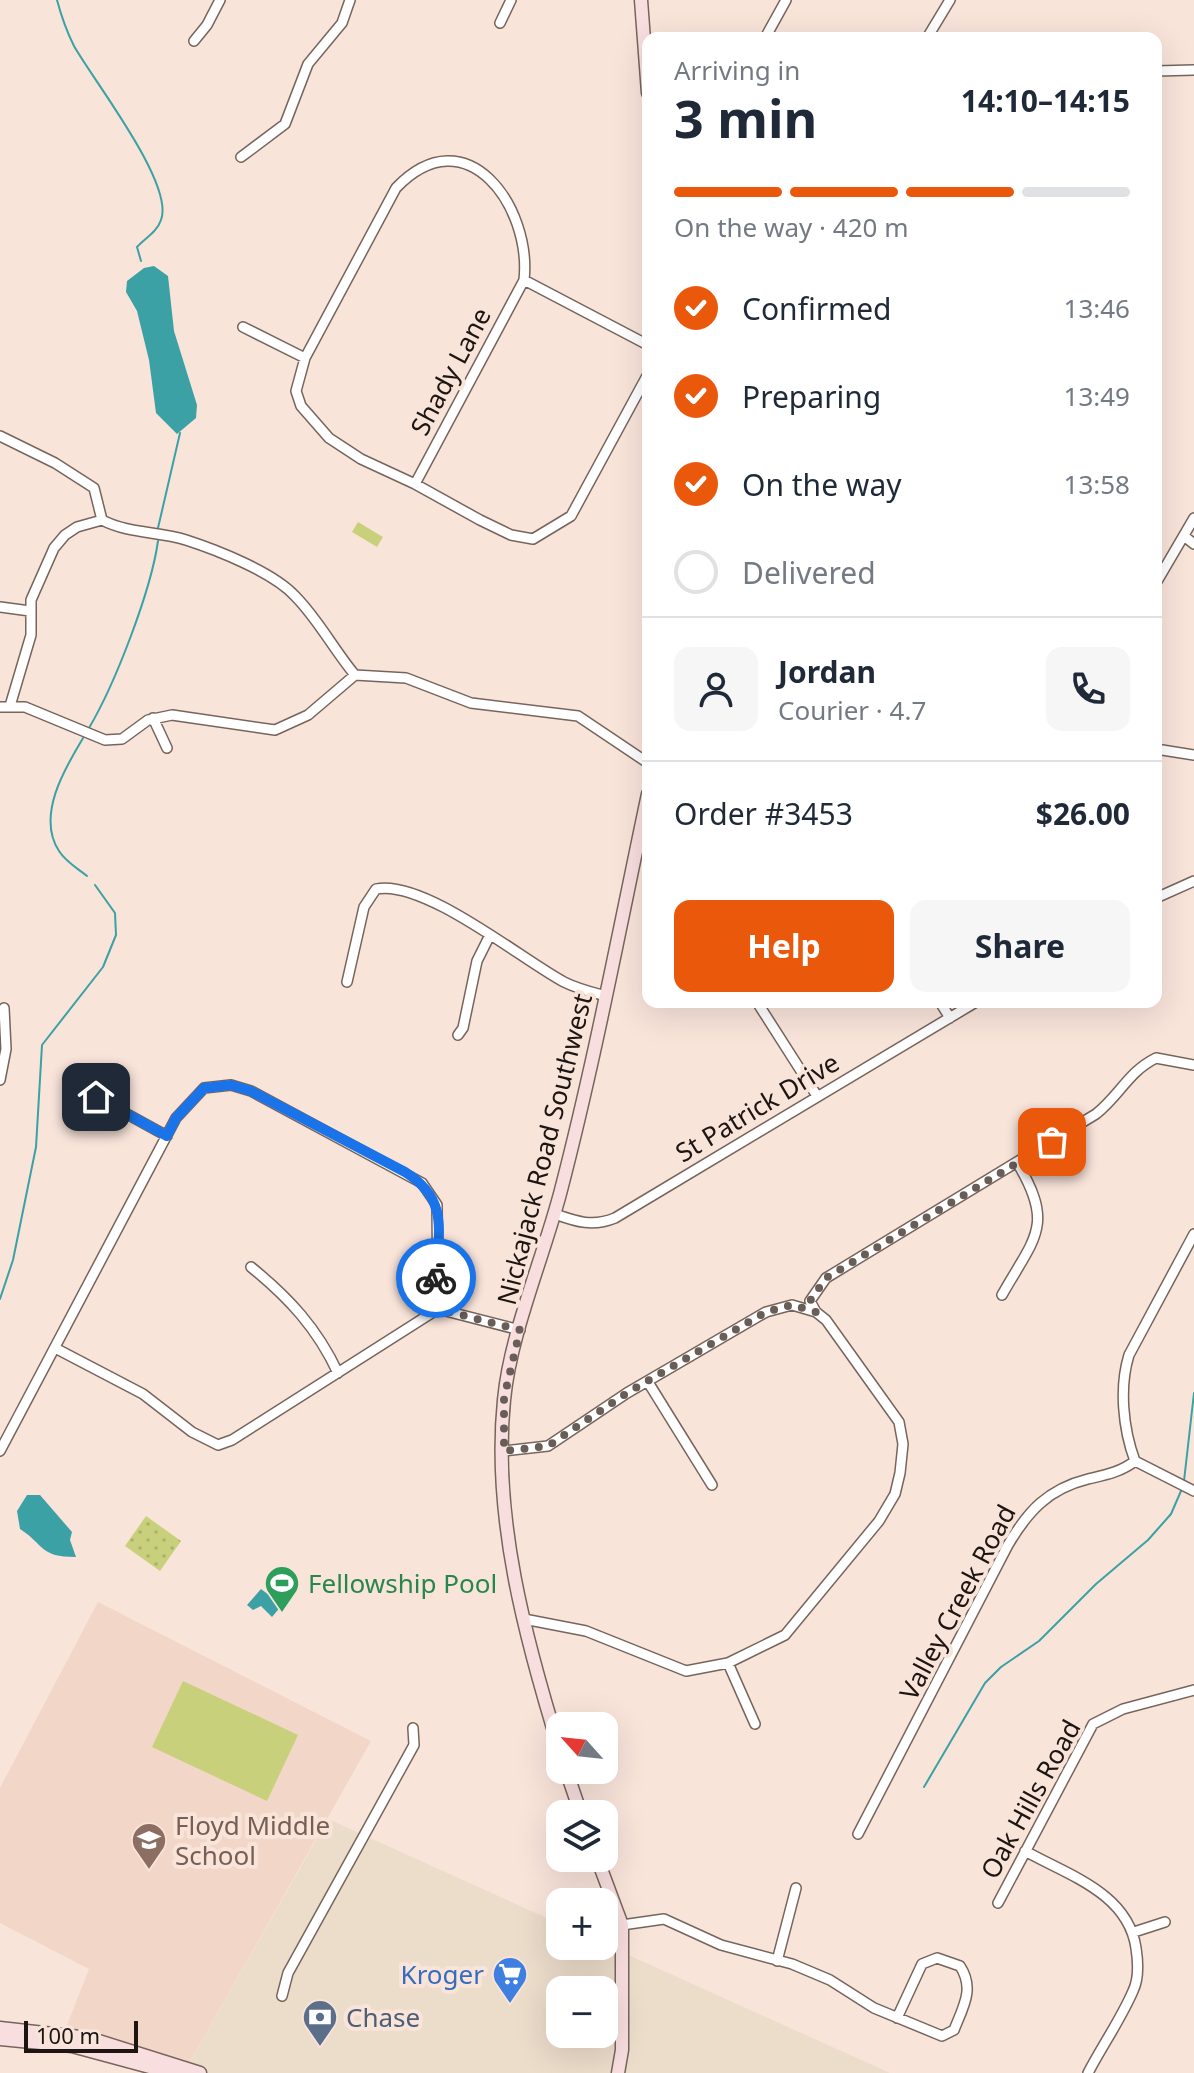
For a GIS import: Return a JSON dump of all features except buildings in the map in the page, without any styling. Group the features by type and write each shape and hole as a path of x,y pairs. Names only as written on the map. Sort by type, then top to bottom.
{"street":[{"path":"194,41 207,25 220,0"},
{"path":"241,157 285,124 308,64 342,23 350,0"},
{"path":"500,23 511,0"},
{"path":"641,0 643,32"},
{"path":"768,32 786,0"},
{"path":"931,32 950,0"},
{"path":"1162,71 1194,70"},
{"path":"642,342 524,280 526,262 517,227 504,198 489,177 466,162 443,159 410,173 396,188 305,358 296,391 301,406 316,425 361,459 511,535 533,539 571,516 642,385"},
{"name":"Shady Lane","path":"415,484 524,280"},
{"path":"243,327 305,358"},
{"path":"0,436 55,463 94,488 102,520"},
{"path":"1162,573 1194,518"},
{"path":"355,675 295,595 278,583 211,549 102,520 77,527 54,548 31,600 31,635 5,706 25,707 105,740 122,739 153,718 185,714 275,730 308,715 355,675 406,678 471,703 578,716 642,759"},
{"path":"1184,536 1194,544"},
{"path":"0,607 30,611"},
{"path":"153,718 167,748"},
{"path":"1162,750 1194,755"},
{"name":"Nickajack Road Southwest","path":"549,1712 524,1619 512,1551 504,1451 504,1398 589,1081 642,823"},
{"path":"1162,895 1194,881"},
{"path":"347,982 364,907 376,889 385,887 427,900 490,935 562,981 606,996"},
{"path":"458,1035 477,961 490,935"},
{"path":"0,1080 6,1049 4,1008"},
{"path":"761,1008 817,1096"},
{"path":"944,1008 950,1018"},
{"name":"St Patrick Drive","path":"555,1214 600,1225 615,1218 966,1008"},
{"path":"816,1312 810,1301 826,1278 1018,1164 1109,1104 1133,1071 1156,1058 1194,1065"},
{"path":"0,1451 176,1118 204,1088 231,1085 273,1102 422,1183 437,1205 438,1309"},
{"path":"96,1097 167,1136"},
{"path":"1002,1295 1025,1254 1039,1220 1035,1195 1018,1164"},
{"path":"1194,1234 1129,1355 1124,1370 1127,1428 1135,1461 1194,1491"},
{"path":"251,1267 297,1308 322,1339 338,1373"},
{"path":"504,1451 548,1446 766,1312 792,1305 816,1312 826,1320 899,1422 903,1444 897,1484 879,1521 785,1635 728,1663 686,1671 586,1631 524,1619"},
{"path":"55,1348 143,1394 192,1432 218,1445 232,1440 438,1309 520,1330"},
{"path":"648,1382 712,1485"},
{"name":"Valley Creek Road","path":"858,1834 1008,1545 1031,1509 1072,1483 1114,1473 1135,1461"},
{"path":"728,1663 755,1724"},
{"name":"Oak Hills Road","path":"998,1903 1093,1724 1123,1709 1194,1690"},
{"path":"282,1996 288,1973 414,1745 413,1728"},
{"path":"1025,1851 1105,1894 1122,1910 1134,1932 1138,1961 1134,1990 1088,2073"},
{"path":"602,1872 622,1925 622,2050 618,2073"},
{"path":"777,1961 796,1888"},
{"path":"622,1925 664,1919 721,1945 830,1980 897,2018 942,2036 954,2030 969,1987 960,1966 937,1958 922,1964 897,2018"},
{"path":"1134,1932 1165,1922"},
{"path":"0,2028 89,2038 200,2073"},
{"path":"0,2039 72,2046 172,2073"}],"shaded area":[{"name":"Floyd Middle School","path":"98,1602 371,1741 186,2069 65,2030 89,1969 0,1923 0,1788"},
{"path":"328,1819 546,1918 546,1960 618,1960 618,1950 890,2073 184,2073"}],"green space":[{"path":"358,522 383,537 377,547 352,532"},
{"path":"146,1516 181,1541 160,1571 125,1546"},
{"path":"183,1681 298,1735 267,1801 152,1747"}],"water":[{"path":"154,266 168,276 174,331 197,405 196,418 177,434 156,413 149,360 137,311 126,292 127,281 144,268"},
{"path":"27,1495 40,1495 72,1532 70,1540 76,1557 49,1552 20,1529 17,1511"},
{"path":"261,1589 282,1605 272,1617 261,1606 253,1610 247,1605"}],"waterway":[{"path":"57,0 74,46 130,132 156,182 162,204 161,220 137,247 141,261"},
{"path":"158,528 180,433"},
{"path":"89,728 131,637 158,541"},
{"path":"83,738 61,778 51,823 59,851 87,876"},
{"path":"0,1299 13,1260 36,1147 42,1045 103,967 116,935 115,913 95,885"},
{"path":"1184,1481 1194,1393"},
{"path":"924,1787 985,1683 1001,1667 1039,1641 1096,1584 1148,1540 1171,1514 1181,1491"}],"way so far":[{"path":"436,1278 438,1309 520,1330 504,1398 504,1451 548,1446 627,1393 766,1312 792,1305 815,1313 810,1301 826,1278 1052,1142"}],"place":[{"name":"Fellowship Pool","path":"282,1614"},
{"name":"Floyd Middle School","path":"149,1871"},
{"name":"Kroger","path":"510,2005"},
{"name":"Chase","path":"320,2048"}],"route":[{"path":"96,1097 167,1136 176,1118 204,1088 218,1084 231,1085 273,1102 405,1172 431,1192 437,1205 436,1278"}]}
